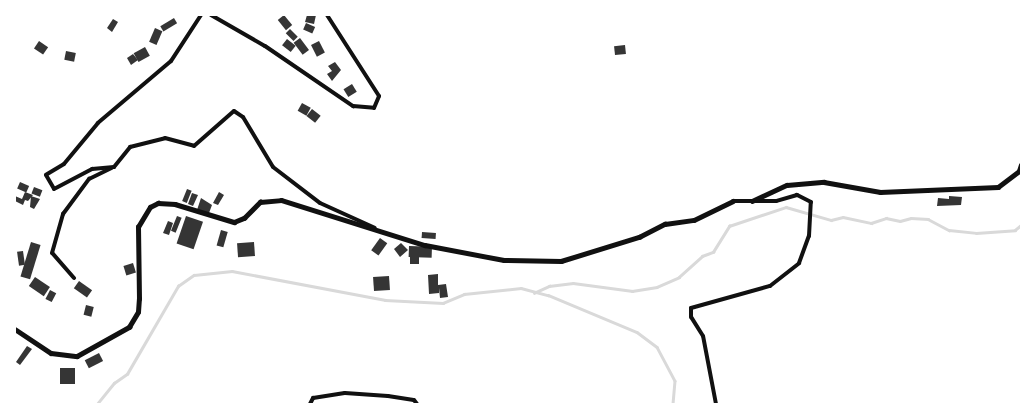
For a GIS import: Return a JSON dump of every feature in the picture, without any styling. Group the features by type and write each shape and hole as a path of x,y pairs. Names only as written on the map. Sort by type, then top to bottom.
{"street":[{"path":"114,167 92,169 54,189 46,176 64,164 98,123 171,61 201,15"},
{"path":"211,15 266,46 353,106 374,108 379,96 327,15"},
{"path":"74,278 52,253 63,214 89,179 114,167 130,146 165,138 194,146 234,111 243,117 273,167 320,203 383,232"},
{"path":"752,201 787,185 824,182 880,192 998,187 1018,171 1021,165"},
{"path":"15,329 51,353 77,356 129,327 138,312 138,227 150,207 158,203 175,204 234,222 244,218 260,202 282,200 425,245 480,257 561,261 639,237 665,224 694,220 725,204 752,201 776,202 797,195 811,202 808,236 799,263 770,286 692,308 691,317 703,336 716,404"},
{"path":"310,404 313,398 345,393 388,396 414,400 417,404"}],"building":[{"path":"284,15 292,25 286,30 278,20"},
{"path":"307,15 316,15 314,24 305,22"},
{"path":"174,18 177,23 163,31 160,26"},
{"path":"113,19 118,22 112,32 107,28"},
{"path":"306,23 315,27 312,33 303,29"},
{"path":"155,28 162,31 157,45 149,42"},
{"path":"290,29 298,37 294,41 286,33"},
{"path":"300,38 309,50 303,55 294,43"},
{"path":"287,39 296,46 291,52 282,45"},
{"path":"39,41 48,47 43,55 34,48"},
{"path":"319,41 325,53 317,57 311,45"},
{"path":"625,45 626,54 615,55 614,46"},
{"path":"145,47 150,56 138,62 134,53"},
{"path":"66,51 76,53 74,62 64,60"},
{"path":"133,54 138,60 131,65 127,58"},
{"path":"335,62 341,70 332,81 327,74 332,71 328,66"},
{"path":"352,84 357,92 348,97 344,89"},
{"path":"302,103 311,108 306,116 298,111"},
{"path":"312,109 321,116 315,123 306,116"},
{"path":"20,182 29,186 26,192 17,188"},
{"path":"34,187 42,190 40,197 31,194"},
{"path":"187,189 192,191 187,203 182,201"},
{"path":"25,192 33,195 28,201 25,200 23,205 15,201 15,196 22,199"},
{"path":"219,192 224,195 218,205 213,203"},
{"path":"192,193 198,195 193,206 188,204"},
{"path":"31,196 40,199 34,209 30,207"},
{"path":"949,196 962,197 961,205 937,206 938,198 949,199"},
{"path":"201,198 212,205 209,213 197,210"},
{"path":"177,216 182,218 176,233 171,231"},
{"path":"186,216 203,222 194,249 177,243"},
{"path":"168,221 173,223 169,235 163,233"},
{"path":"221,230 228,232 223,247 217,245"},
{"path":"422,232 436,233 436,239 422,238"},
{"path":"380,238 387,243 378,255 371,250"},
{"path":"31,242 41,245 30,279 20,276"},
{"path":"254,242 255,256 238,257 237,243"},
{"path":"401,243 408,250 400,257 394,249"},
{"path":"409,246 432,247 432,258 409,257"},
{"path":"23,251 25,265 19,266 17,252"},
{"path":"410,257 419,257 419,264 410,264"},
{"path":"133,263 136,273 126,275 123,266"},
{"path":"438,274 438,285 446,284 448,297 440,298 439,288 439,293 429,294 428,275"},
{"path":"389,276 390,290 374,291 373,277"},
{"path":"35,277 50,287 44,296 29,286"},
{"path":"79,281 92,290 87,298 74,288"},
{"path":"50,290 56,293 52,302 45,299"},
{"path":"86,305 94,307 91,317 84,315"},
{"path":"27,346 32,349 20,365 16,362"},
{"path":"99,353 103,361 89,368 85,360"},
{"path":"60,368 75,368 75,384 60,384"}],"waterway":[{"path":"534,293 549,286 573,283 632,291 657,287 679,277 702,256 713,252 729,226 786,207 831,220 843,217 871,223 886,218 900,221 911,218 928,219 949,230 976,233 1015,230 1021,225"},
{"path":"97,404 114,383 127,374 178,286 194,275 232,271 385,300 443,303 464,294 521,288 548,295 637,332 657,347 675,381 673,404"}]}
